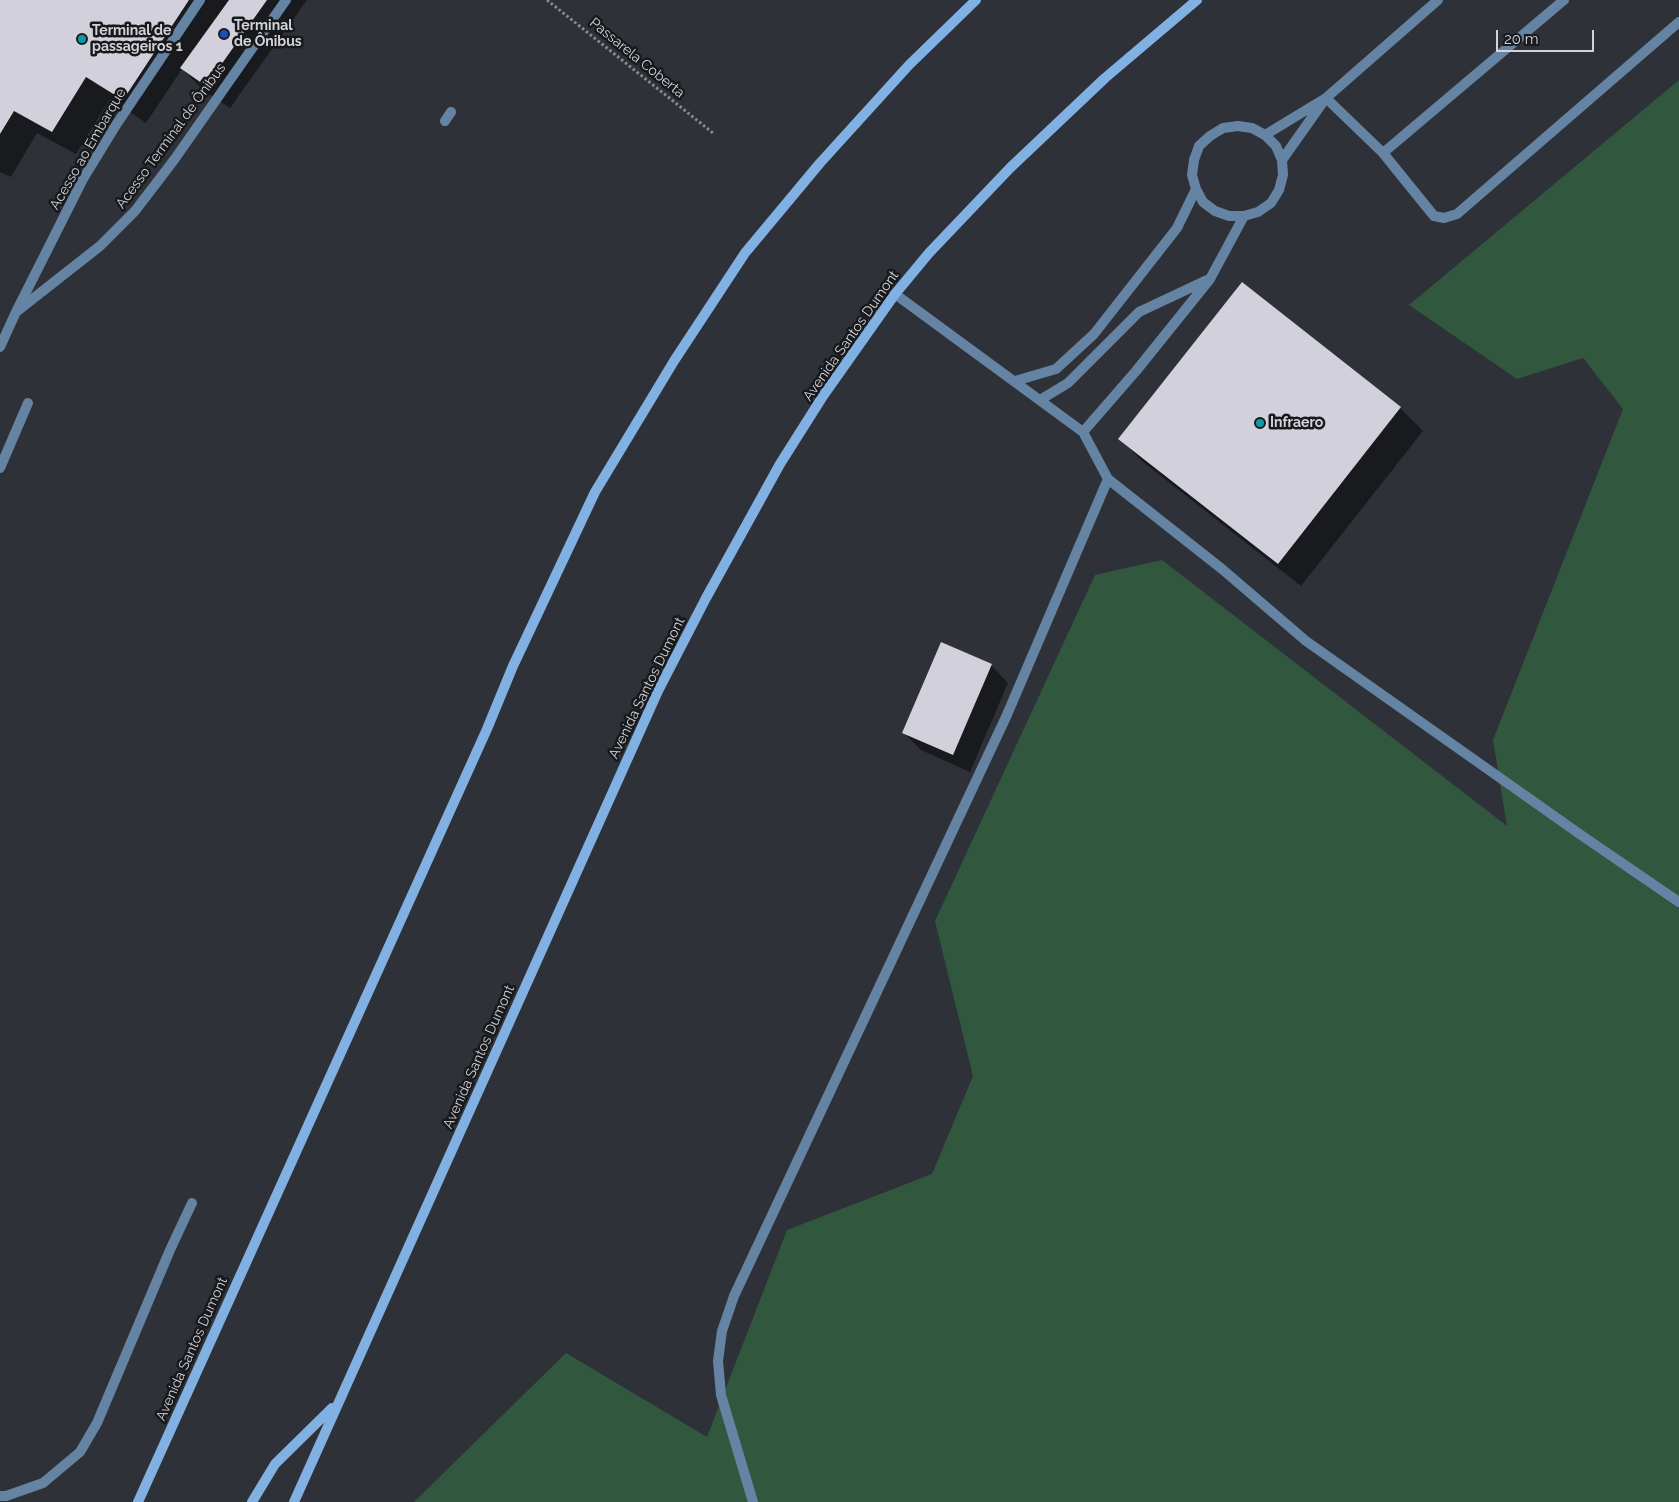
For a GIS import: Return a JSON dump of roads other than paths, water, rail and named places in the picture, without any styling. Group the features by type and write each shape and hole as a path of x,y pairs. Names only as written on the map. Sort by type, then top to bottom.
{"main road":[{"name":"Avenida Santos Dumont","path":"138,1502 488,729 513,666 595,492 674,360 745,253 820,163 909,65 976,0"},
{"name":"Avenida Santos Dumont","path":"294,1502 658,691 706,598 780,464 823,396 895,294 928,253 1010,168 1106,78 1197,0"},
{"path":"252,1502 276,1464 337,1404"}],"street":[{"name":"Acesso ao Embarque","path":"0,348 16,312 83,179 116,125 200,0"},
{"name":"Acesso Terminal de Ônibus","path":"16,312 100,246 135,211 174,160 286,0"},
{"path":"1265,135 1326,98 1438,0"},
{"path":"1383,153 1564,0"},
{"path":"1326,98 1383,153 1434,216 1444,218 1457,214 1679,22"},
{"path":"1282,160 1326,98"},
{"path":"444,121 451,112"},
{"path":"1238,126 1252,128 1265,135 1276,146 1282,160 1283,175 1279,190 1271,203 1258,212 1244,216 1230,216 1215,211 1203,202 1196,189 1192,175 1194,160 1200,146 1210,136 1223,128 1238,126"},
{"path":"1015,381 1056,369 1094,334 1177,228 1196,189"},
{"path":"1083,432 1136,371 1210,279 1244,216"},
{"path":"1040,400 1068,383 1139,312 1210,279"},
{"path":"895,294 1083,432 1108,479 1222,569 1306,640 1679,902"},
{"path":"0,468 28,404"},
{"path":"753,1502 721,1395 718,1361 722,1331 734,1296 1006,717 1108,479"},
{"path":"0,1496 6,1496 44,1483 80,1452 97,1423 170,1250 192,1203"}],"place":[{"name":"Terminal de Ônibus","path":"224,34"},
{"name":"Terminal de passageiros 1","path":"82,39"},
{"name":"Infraero","path":"1260,423"}]}
